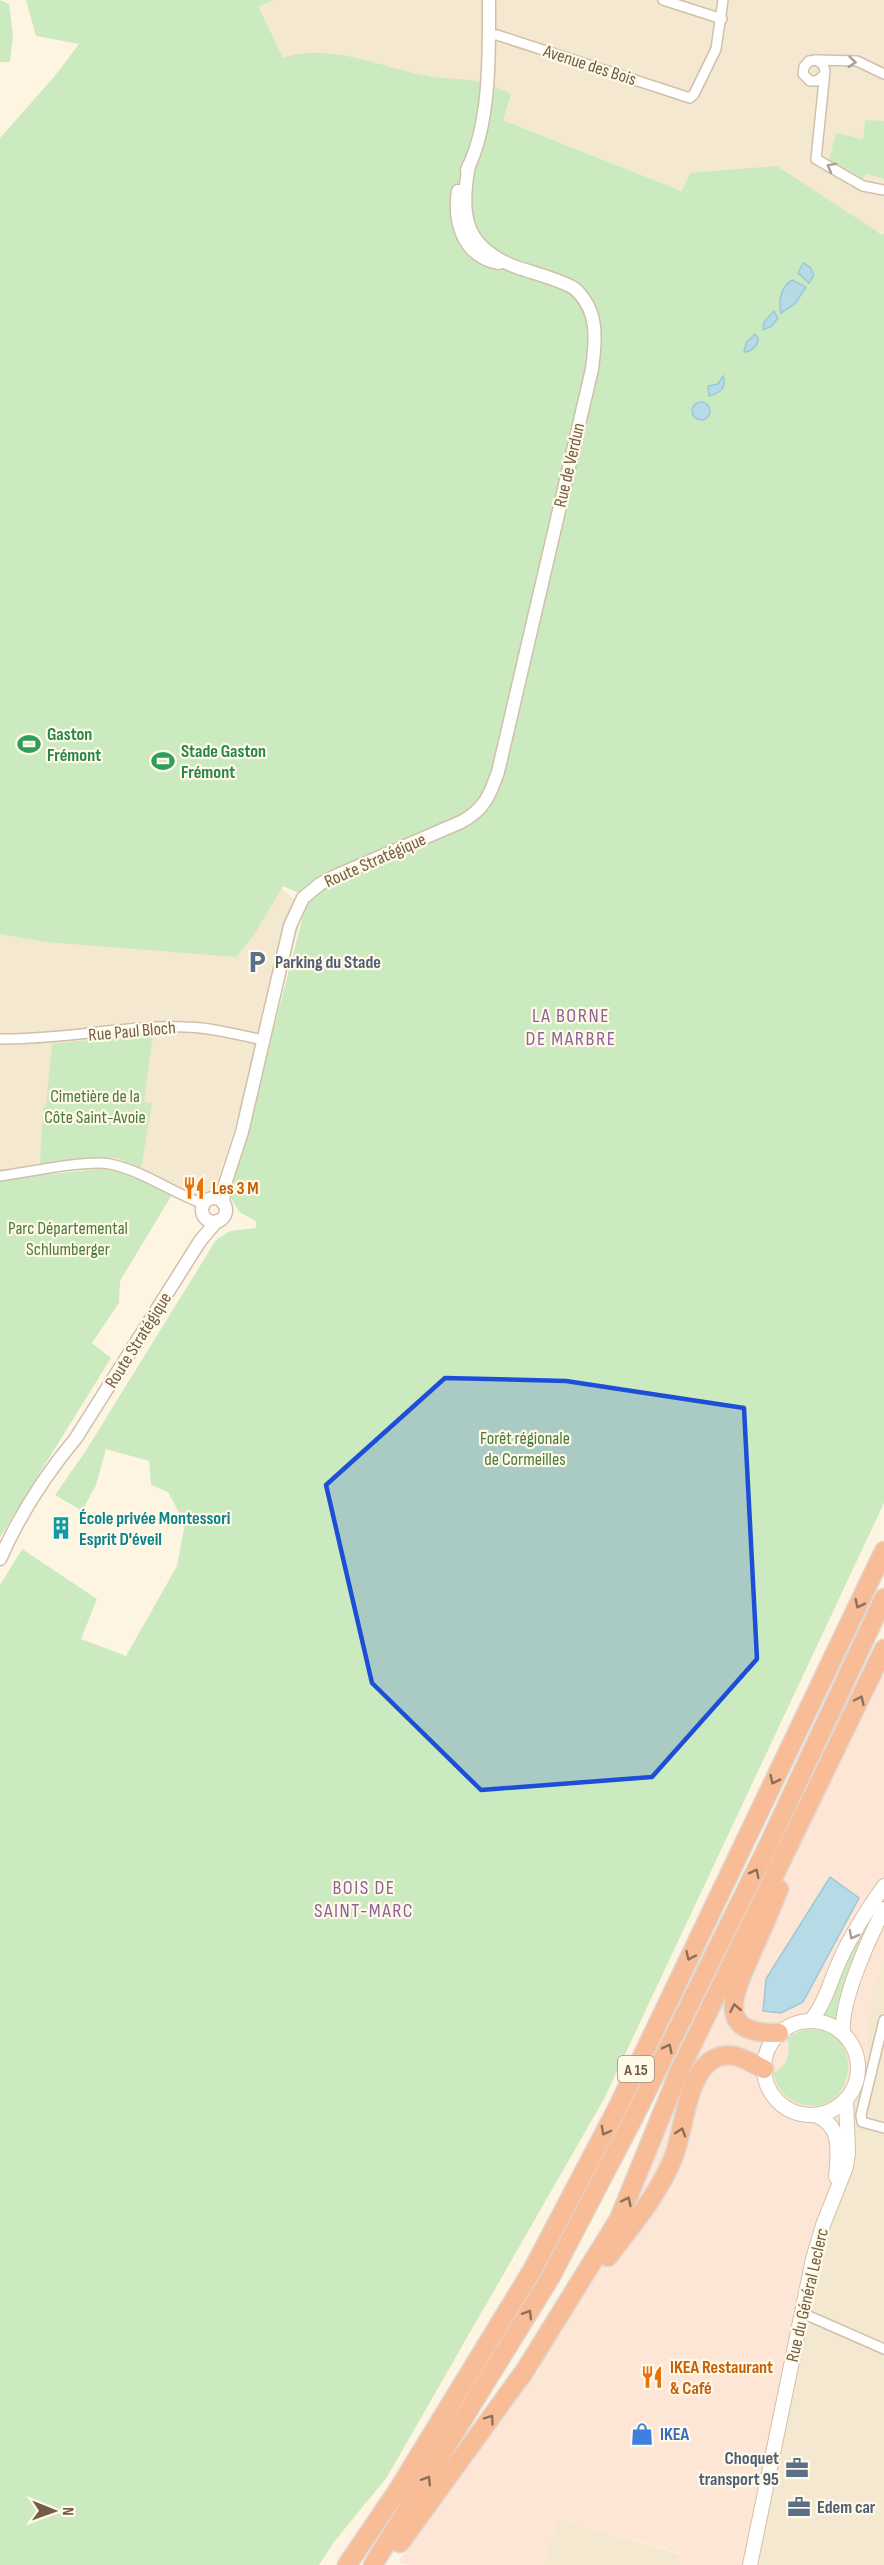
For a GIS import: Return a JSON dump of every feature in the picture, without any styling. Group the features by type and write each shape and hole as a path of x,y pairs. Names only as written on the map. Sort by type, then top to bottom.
{"highway":[{"name":"A 15","path":"347,2565 398,2490 533,2270 622,2099 884,1551"},
{"name":"A 15","path":"375,2565 532,2308 572,2236 633,2119 765,1852 884,1598"},
{"path":"779,2032 762,2033 748,2030 736,2017 732,2007 733,1997 836,1751 884,1648"},
{"path":"521,2377 619,2218 680,2072 805,1809 836,1751"},
{"path":"375,2565 401,2542 646,2207 673,2157 699,2071 714,2058 726,2055 738,2056 764,2069"}],"main road":[{"path":"811,2020 821,2007 839,1961 859,1924 884,1886"},
{"path":"843,2033 843,2017 859,1968 884,1909"},
{"path":"811,2020 832,2025 843,2033 854,2048 858,2066 855,2083 846,2099 832,2110 815,2115 797,2113 777,2101 768,2087 764,2069 769,2045 779,2032 797,2022 811,2020"},
{"name":"Rue du Général Leclerc","path":"750,2565 806,2314 819,2234 846,2167 848,2152 846,2099"},
{"name":"Rue du Général Leclerc","path":"815,2115 829,2122 838,2140 832,2203"}],"street":[{"name":"Rue de Verdun","path":"489,0 489,35 480,135 470,165 464,201 468,228 489,252 513,266 574,288 581,294 591,312 596,334 589,381 512,710"},
{"path":"663,0 722,19 723,0"},
{"name":"Avenue des Bois","path":"489,35 497,35 690,98 716,49 722,19"},
{"path":"816,60 823,64 824,75 816,159 863,186 884,190"},
{"path":"824,75 817,81 810,81 805,77 803,70 806,63 816,60 857,61 884,74"},
{"name":"Route Stratégique","path":"200,1241 211,1205 229,1172 242,1132 285,942 299,903 314,888 331,878 477,813 490,795 498,772 512,710"},
{"name":"Rue Paul Bloch","path":"0,1040 186,1027 263,1040"},
{"path":"0,1176 91,1163 111,1164 211,1205 225,1214 217,1221 210,1221 211,1205"},
{"name":"Route Stratégique","path":"0,1560 11,1536 57,1461 76,1438 200,1241 217,1221"},
{"path":"884,2020 882,2040 861,2119 866,2124 884,2127"},
{"path":"806,2314 884,2349"}],"highlighted area":[{"path":"445,1378 566,1381 744,1408 757,1659 652,1777 481,1790 372,1683 326,1485"}],"shaded area":[{"path":"275,0 884,0 884,233 683,191 503,120 485,83 283,59 257,6"},
{"path":"0,659 304,907 287,971 215,1187 203,1198 121,1162 0,1173"},
{"path":"884,1674 884,1963 872,1992 864,2071 853,2102 748,2565 684,2565 677,2563 680,2553 557,2519 544,2565 410,2565 398,2562 513,2402 536,2375"},
{"path":"884,1963 884,2565 748,2565 853,2102 864,2071 872,1991"},
{"path":"557,2519 680,2554 678,2563 684,2565 544,2565"}],"green space":[{"path":"0,0 9,4 13,35 10,62 0,62"},
{"name":"Forêt régionale de Cormeilles","path":"26,0 275,0 258,6 283,58 299,54 334,54 430,77 486,83 511,94 503,120 682,191 690,173 777,166 881,234 884,233 884,1503 604,2099 387,2477 334,2542 319,2565 0,2565 0,1585 22,1549 97,1599 81,1639 126,1656 177,1566 185,1524 168,1492 151,1485 149,1461 106,1449 96,1485 82,1511 55,1495 85,1452 216,1240 230,1231 256,1228 256,1221 239,1212 230,1196 308,897 283,886 254,935 236,957 46,942 0,934 0,138 54,77 79,44 36,36"},
{"path":"865,120 884,121 884,179 866,173 863,179 829,160 836,133 863,139"},
{"name":"Cimetière de la Côte Saint-Avoie","path":"153,1033 144,1102 152,1103 141,1169 117,1158 98,1157 40,1165 43,1108 46,1106 52,1044"},
{"name":"Parc Départemental Schlumberger","path":"109,1168 173,1193 120,1281 119,1303 92,1343 111,1358 0,1537 0,1179"},
{"path":"870,1917 838,2021 822,2014 849,1952"},
{"path":"806,2029 827,2032 840,2042 847,2056 848,2072 843,2088 832,2100 817,2106 798,2103 785,2095 773,2073 782,2067 787,2058 789,2048 787,2037"}],"water":[{"path":"803,263 810,267 814,275 809,283 798,273"},
{"path":"792,280 806,287 795,304 781,313 781,295 785,286"},
{"path":"774,311 778,318 772,326 763,330 764,322"},
{"path":"755,334 758,338 756,346 744,352 746,343"},
{"path":"723,376 722,389 709,396 708,386 718,384"},
{"path":"701,402 707,405 710,411 707,417 701,420 695,417 692,411 695,405"},
{"path":"830,1877 859,1898 803,2002 781,2013 763,2011 766,1979"}],"place":[{"name":"Gaston Frémont","path":"29,744"},
{"name":"Stade Gaston Frémont","path":"163,761"},
{"name":"Parking du Stade","path":"257,962"},
{"name":"Les 3 M","path":"194,1188"},
{"name":"École privée Montessori Esprit D'éveil","path":"61,1528"},
{"name":"IKEA Restaurant & Café","path":"652,2377"},
{"name":"IKEA","path":"642,2434"},
{"name":"Choquet transport 95","path":"797,2468"},
{"name":"Edem car","path":"799,2507"}],"district":[{"name":"LA BORNE DE MARBRE","path":"571,1026"},
{"name":"BOIS DE SAINT-MARC","path":"364,1898"}]}
